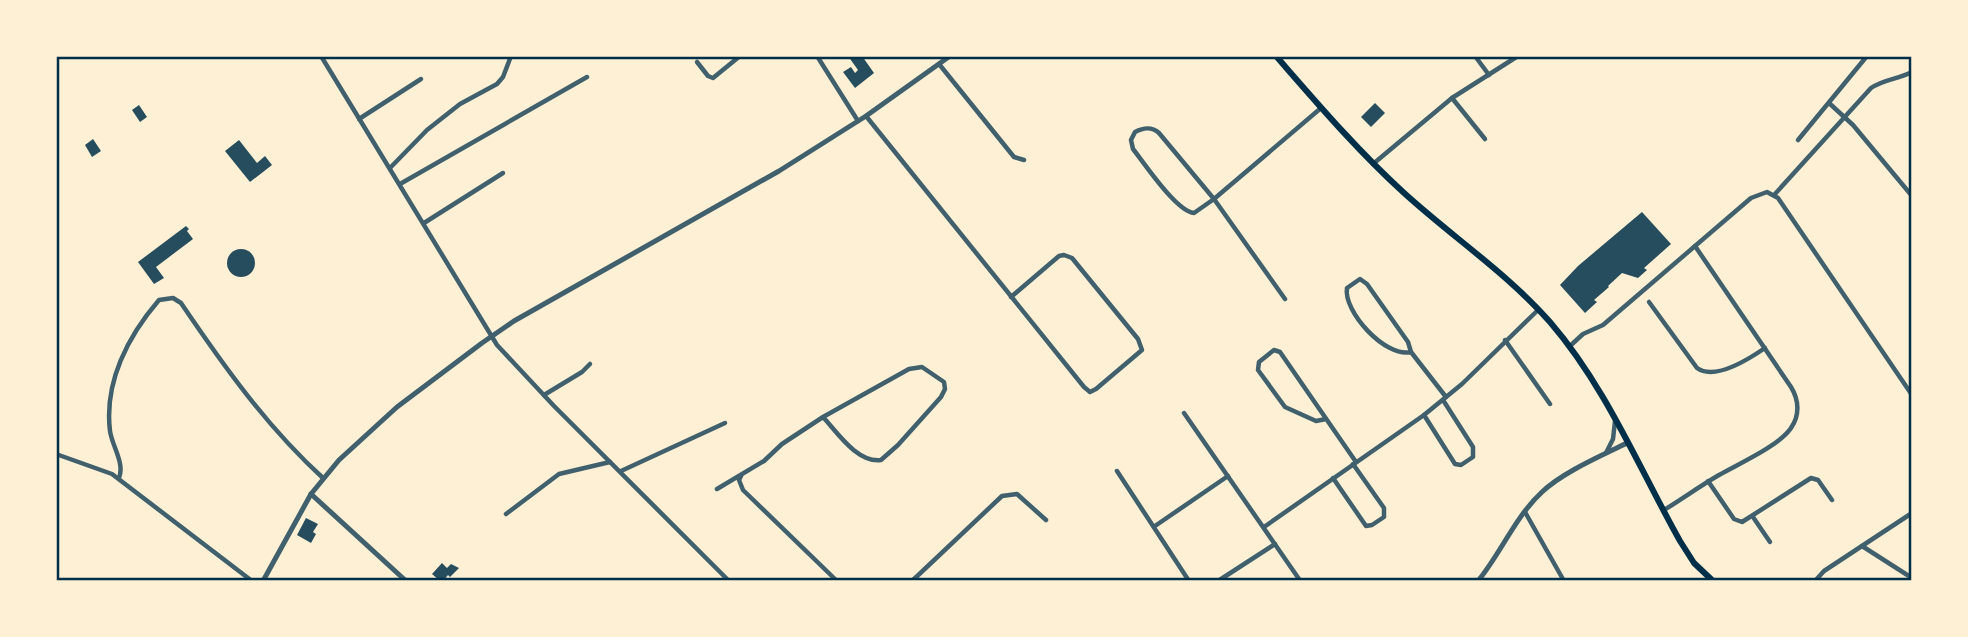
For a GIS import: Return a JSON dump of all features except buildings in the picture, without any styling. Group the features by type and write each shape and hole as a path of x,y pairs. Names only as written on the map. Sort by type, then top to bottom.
{"main road":[{"path":"1276,56 1373,164 1538,310 1570,346 1615,419 1663,511 1695,563 1713,581"}],"street":[{"path":"321,56 491,336 544,395 729,581"},
{"path":"390,168 427,130 451,111 497,84 506,72 511,56"},
{"path":"697,62 708,76 713,78 740,56"},
{"path":"817,56 858,121"},
{"path":"821,62 825,56"},
{"path":"263,581 311,494 323,478 391,412 491,336 623,258 751,188 866,116 950,56"},
{"path":"1475,56 1489,75"},
{"path":"1373,164 1452,99 1518,56"},
{"path":"1798,140 1867,56"},
{"path":"939,64 1014,157 1024,160"},
{"path":"1774,194 1868,91 1880,82 1912,72"},
{"path":"400,184 587,77"},
{"path":"359,119 421,79"},
{"path":"1452,99 1485,139"},
{"path":"1829,103 1845,117 1912,195"},
{"path":"1286,299 1214,199 1155,130 1145,128 1135,132 1130,142 1133,149 1188,212 1194,213 1214,199 1321,108"},
{"path":"866,116 1075,377 1090,391 1096,389 1142,350 1138,339 1068,256 1059,256 1011,297"},
{"path":"424,223 503,173"},
{"path":"1570,346 1583,334 1602,325 1756,194 1767,192 1774,194 1912,395"},
{"path":"1663,511 1709,481 1745,462 1788,432 1796,419 1794,391 1695,246"},
{"path":"1411,352 1398,352 1372,337 1348,300 1347,288 1357,280 1364,280 1444,399 1473,447 1473,457 1461,465 1455,464 1424,415"},
{"path":"119,478 121,467 110,431 111,396 126,347 138,326 159,300 173,298 181,303 205,342 238,385 323,478"},
{"path":"1649,302 1703,373 1727,368 1765,348"},
{"path":"1264,527 1424,415 1538,310"},
{"path":"1505,340 1550,404"},
{"path":"1326,419 1316,421 1285,407 1258,370 1259,362 1274,350 1278,350 1326,419 1384,508 1384,517 1366,526 1333,478"},
{"path":"544,395 582,372 590,364"},
{"path":"717,489 769,458 782,444 824,417 914,367 922,367 944,382 945,389 941,397 881,460 869,459 858,453 824,417"},
{"path":"1184,413 1299,579"},
{"path":"1603,456 1613,439 1615,419"},
{"path":"621,471 725,423"},
{"path":"1478,581 1525,512 1548,487 1627,443"},
{"path":"56,454 119,478 252,581"},
{"path":"506,514 559,474 611,462"},
{"path":"1117,471 1189,581"},
{"path":"744,474 739,480 743,490 837,581"},
{"path":"1154,527 1228,476"},
{"path":"1709,481 1738,522 1747,521 1811,478 1818,480 1832,500"},
{"path":"311,494 406,581"},
{"path":"912,581 1002,496 1017,494 1046,520"},
{"path":"1525,512 1564,581"},
{"path":"1815,581 1825,571 1912,513"},
{"path":"1753,517 1770,542"},
{"path":"1218,581 1275,544"},
{"path":"1862,546 1912,578"}]}
